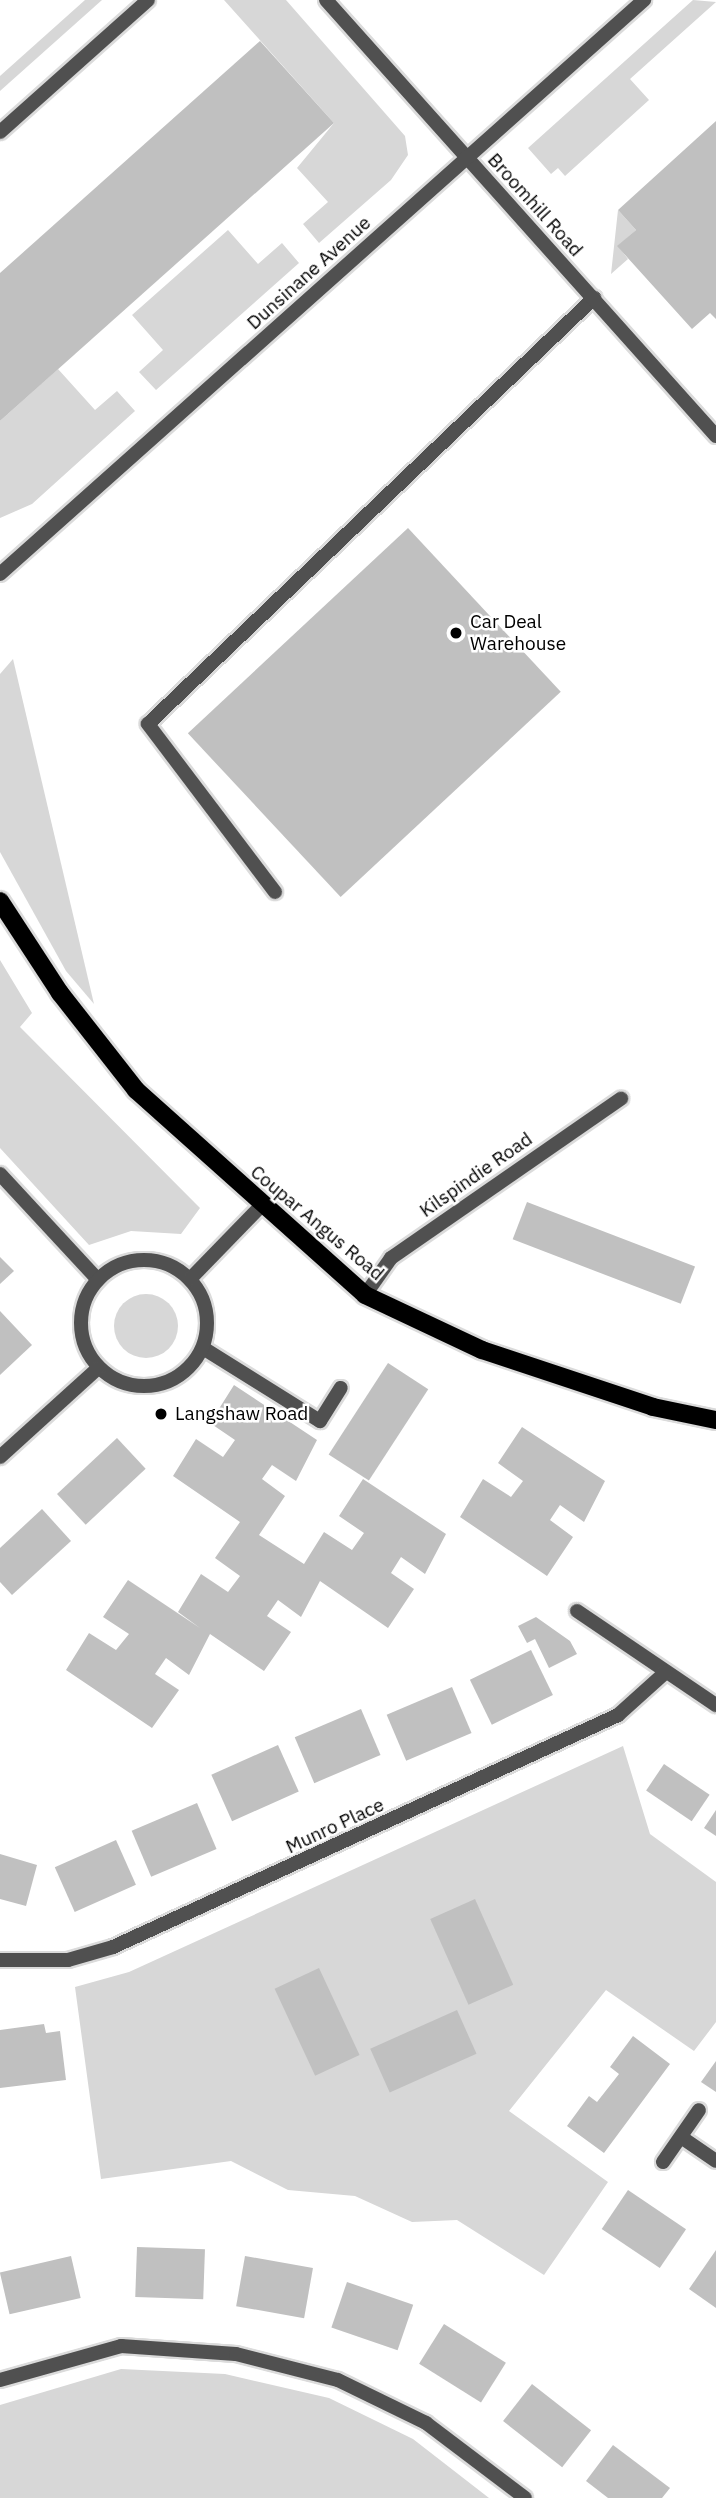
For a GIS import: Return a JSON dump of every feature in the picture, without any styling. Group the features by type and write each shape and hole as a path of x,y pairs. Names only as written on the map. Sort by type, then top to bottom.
{"main road":[{"name":"Coupar Angus Road","path":"0,901 60,993 136,1090 365,1295 482,1350 653,1407 716,1420"}],"street":[{"path":"0,132 148,0"},
{"name":"Broomhill Road","path":"327,0 716,436"},
{"name":"Dunsinane Avenue","path":"0,574 644,0"},
{"path":"275,892 148,724 594,298"},
{"name":"Kilspindie Road","path":"365,1295 391,1258 621,1099"},
{"path":"0,1174 98,1280"},
{"path":"190,1279 262,1205"},
{"path":"153,1260 190,1279 206,1311 203,1348 176,1379 156,1386 135,1387 98,1368 87,1352 81,1314 98,1280 132,1261 153,1260"},
{"path":"203,1348 320,1421 341,1388"},
{"path":"0,1457 98,1368"},
{"path":"577,1611 716,1705"},
{"name":"Munro Place","path":"0,1960 68,1960 113,1947 618,1715 666,1672"},
{"path":"663,2162 699,2110"},
{"path":"681,2137 716,2161"},
{"path":"0,2380 121,2346 236,2354 338,2380 426,2423 525,2498"}],"shaded area":[{"path":"85,0 102,0 0,91 0,76"},
{"path":"224,0 286,0 405,136 408,155 391,180 319,243 303,224 328,202 297,168 334,123"},
{"path":"693,0 716,2 630,79 649,100 565,176 558,168 551,174 528,148"},
{"path":"618,210 636,230 618,246 628,259 611,274"},
{"path":"228,230 258,264 282,243 299,263 156,390 139,372 163,350 132,315"},
{"path":"58,369 95,410 117,391 135,411 32,504 0,518 0,421"},
{"path":"13,659 94,1004 66,971 0,852 0,674"},
{"path":"0,960 32,1013 20,1027 200,1208 181,1234 131,1231 89,1245 0,1148"},
{"path":"146,1294 164,1300 172,1308 178,1326 172,1344 164,1352 146,1358 128,1352 120,1344 114,1326 120,1308 128,1300"},
{"path":"623,1746 650,1834 716,1882 716,2022 694,2051 606,1990 509,2111 608,2182 544,2275 457,2220 412,2222 355,2196 288,2190 231,2161 101,2179 75,1987 129,1972"},
{"path":"121,2369 225,2374 329,2398 413,2439 489,2498 0,2498 0,2405"}],"building":[{"path":"260,41 334,123 0,421 0,273"},
{"path":"716,121 716,319 710,313 692,329 617,246 636,230 618,210"},
{"path":"408,528 561,692 341,897 188,733"},
{"path":"527,1202 695,1267 681,1304 513,1239"},
{"path":"0,1257 14,1271 0,1284"},
{"path":"0,1311 32,1345 0,1375"},
{"path":"388,1363 428,1389 369,1481 329,1454"},
{"path":"234,1385 317,1440 296,1481 272,1465 262,1479 285,1496 259,1535 304,1564 324,1532 352,1550 364,1533 339,1516 363,1479 446,1534 425,1574 401,1557 391,1573 414,1589 388,1628 320,1581 301,1617 278,1600 267,1616 291,1632 264,1671 210,1634 189,1675 166,1658 155,1674 179,1690 152,1728 66,1670 89,1633 116,1650 129,1634 103,1617 128,1580 200,1628 178,1612 201,1574 228,1592 240,1576 215,1558 240,1522 173,1476 196,1439 223,1457 235,1440 210,1423"},
{"path":"522,1427 605,1481 584,1522 560,1505 550,1520 573,1537 547,1576 460,1517 483,1479 511,1497 523,1481 498,1463"},
{"path":"117,1438 146,1469 86,1525 57,1494"},
{"path":"42,1509 71,1541 12,1595 0,1582 0,1548"},
{"path":"536,1617 570,1641 577,1654 549,1668 535,1639 527,1643 518,1626"},
{"path":"531,1650 553,1695 492,1725 470,1680"},
{"path":"452,1687 472,1733 406,1761 387,1715"},
{"path":"361,1709 381,1755 314,1783 295,1737"},
{"path":"278,1745 299,1792 232,1821 211,1775"},
{"path":"664,1764 710,1795 692,1821 646,1791"},
{"path":"197,1803 217,1849 151,1877 132,1831"},
{"path":"716,1810 716,1836 704,1828"},
{"path":"116,1840 136,1885 75,1912 55,1867"},
{"path":"0,1854 37,1865 26,1906 0,1899"},
{"path":"475,1899 513,1985 468,2005 430,1919"},
{"path":"319,1968 360,2055 315,2076 275,1989"},
{"path":"457,2010 477,2054 390,2092 370,2049"},
{"path":"44,2024 46,2033 60,2031 66,2080 0,2088 0,2030"},
{"path":"633,2036 670,2064 604,2153 567,2126 589,2096 597,2102 619,2074 610,2067"},
{"path":"716,2061 716,2092 701,2082"},
{"path":"628,2190 686,2229 660,2268 602,2229"},
{"path":"137,2247 205,2249 203,2299 135,2297"},
{"path":"716,2250 716,2308 689,2289"},
{"path":"71,2256 81,2298 10,2314 0,2272"},
{"path":"245,2256 313,2268 304,2318 236,2306"},
{"path":"347,2282 413,2305 398,2350 331,2327"},
{"path":"444,2324 506,2363 481,2403 419,2364"},
{"path":"532,2384 591,2430 562,2467 503,2421"},
{"path":"613,2445 670,2488 662,2498 608,2498 586,2481"}],"place":[{"name":"Car Deal Warehouse","path":"456,633"},
{"name":"Langshaw Road","path":"161,1414"}]}
